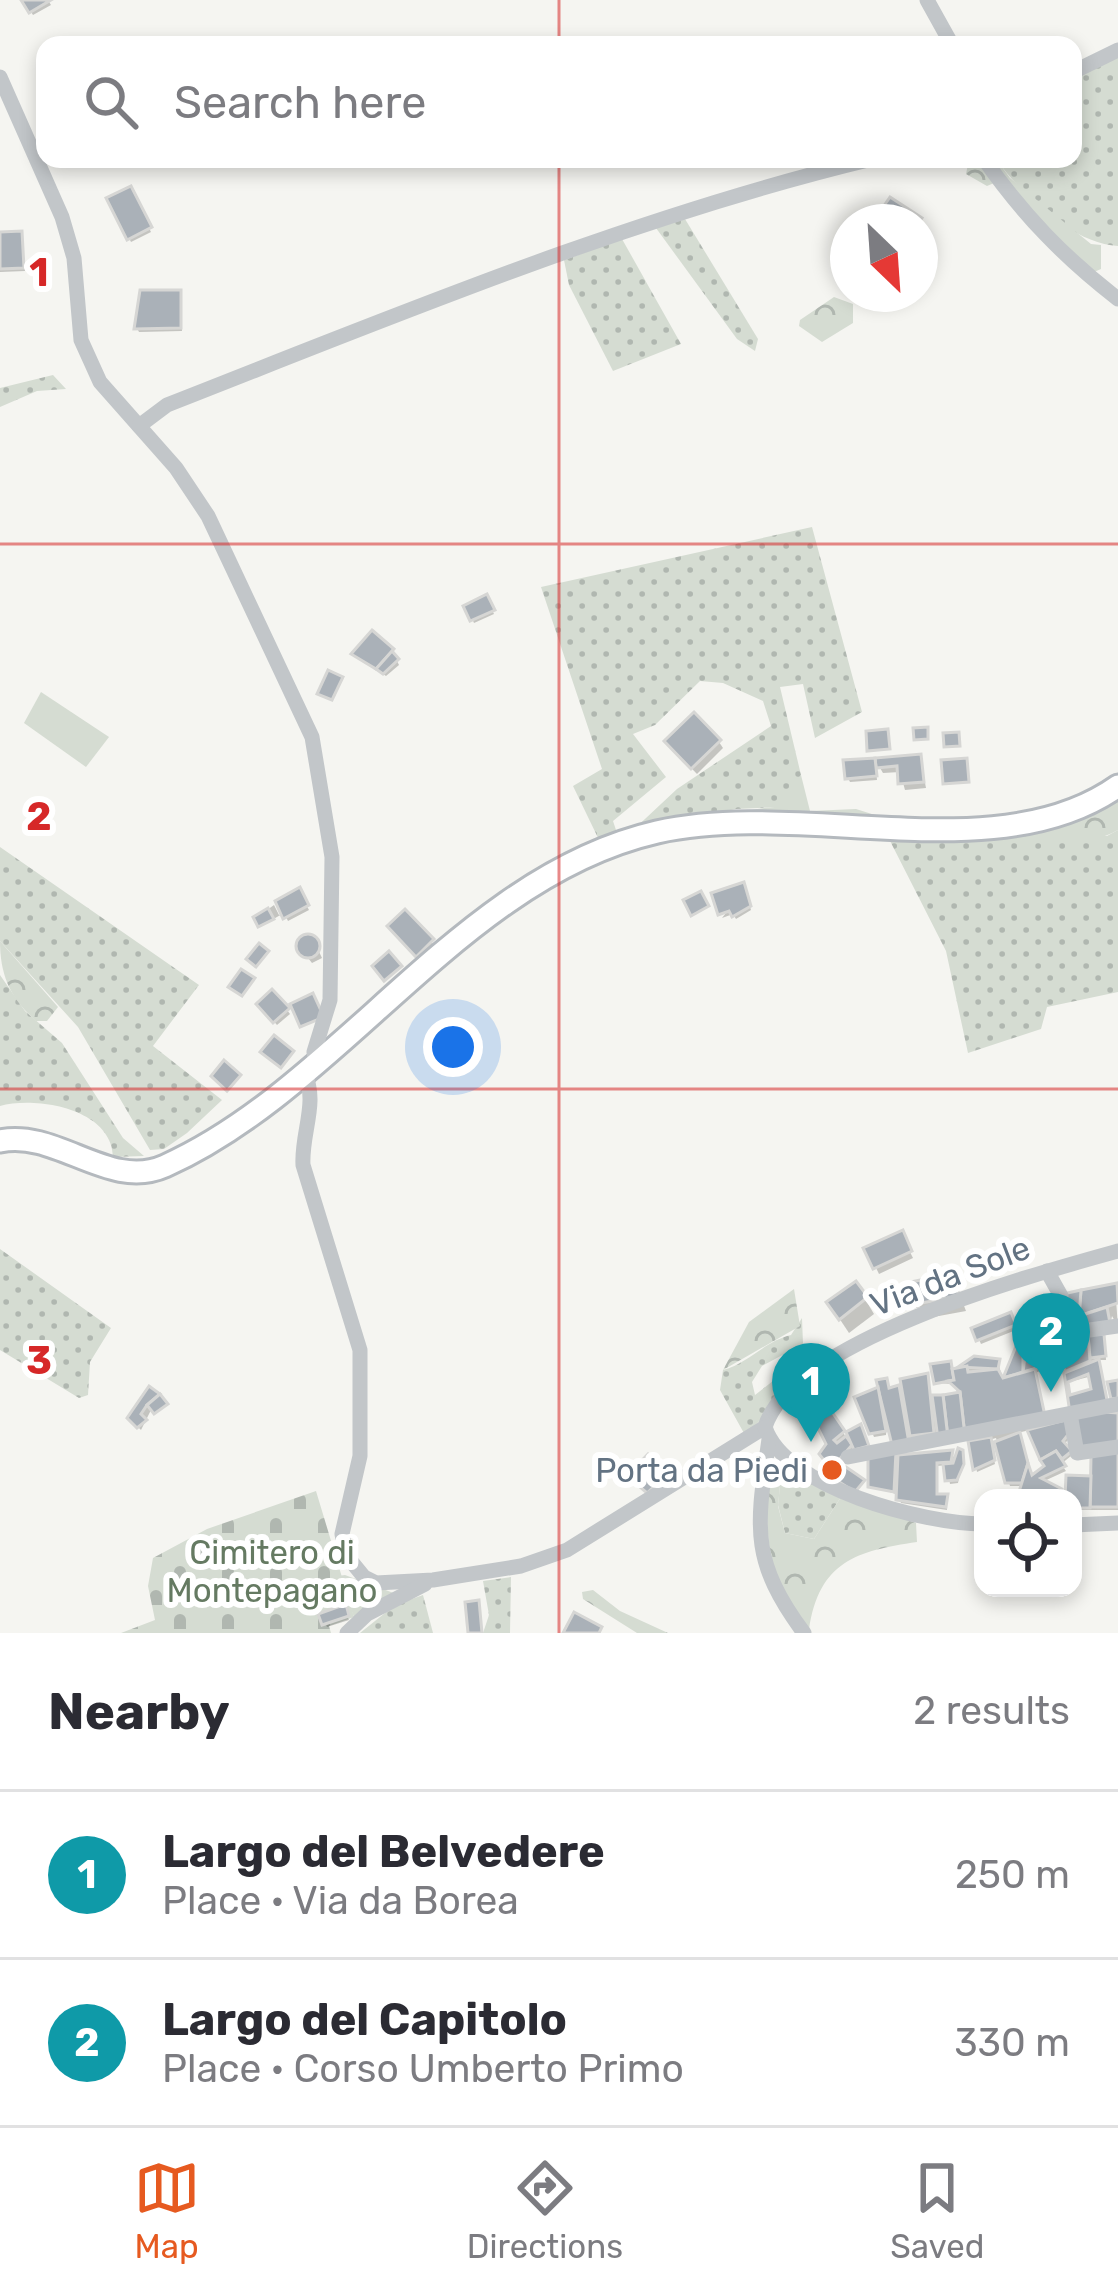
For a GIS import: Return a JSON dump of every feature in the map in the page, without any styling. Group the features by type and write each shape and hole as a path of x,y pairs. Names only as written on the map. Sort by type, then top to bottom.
{"main road":[{"path":"0,1141 40,1140 121,1171 165,1166 310,1068 418,971 518,897 555,872 626,841 662,831 808,820 971,832 1063,817 1118,785"}],"street":[{"path":"927,0 947,36"},
{"path":"1082,68 1118,50"},
{"path":"0,77 36,158"},
{"path":"40,168 74,258 81,340 100,382 208,516 313,737 332,857 330,1000 310,1068 312,1101 301,1138 303,1165 360,1350 364,1381 360,1456 342,1534 346,1555 364,1577 376,1582 433,1580 521,1566 567,1550 767,1433"},
{"path":"139,426 167,405 402,314 626,235 843,168"},
{"path":"990,168 1018,208 1064,257 1118,299"},
{"name":"Via da Sole","path":"767,1433 769,1414 804,1378 892,1324 1118,1251"},
{"path":"1047,1271 1061,1296 1062,1334"},
{"path":"1042,1345 1062,1334 1118,1326"},
{"path":"848,1457 1118,1404"},
{"path":"1070,1414 1079,1454 1118,1447"},
{"path":"767,1433 790,1464 850,1494 974,1524"},
{"path":"767,1433 761,1552 774,1593 803,1633"},
{"path":"1082,1524 1118,1522"},
{"path":"347,1633 379,1607 433,1580"}],"green space":[{"path":"1118,57 1118,246 1066,227 1003,168 1082,168 1082,74"},
{"path":"967,168 1003,168 1091,244 1101,245 1101,269 1094,272 994,183 987,186 966,174"},
{"path":"685,219 758,339 755,351 737,339 656,228"},
{"path":"622,239 681,344 613,371 569,285 564,260"},
{"path":"830,300 830,312 853,312 853,323 822,342 799,326 800,320"},
{"path":"53,375 66,389 37,391 0,407 0,388"},
{"path":"812,527 862,712 815,738 803,684 780,687 801,775 782,807 736,809 630,833 677,789 771,726 763,701 723,683 700,681 655,725 633,734 666,777 613,821 618,836 601,844 573,786 602,769 541,587"},
{"path":"41,692 109,737 86,767 24,723"},
{"path":"801,775 810,811 856,809 875,815 868,821 668,822 685,814 719,816 781,807 783,796"},
{"path":"1118,792 1118,830 1106,836 1066,843 1013,832"},
{"path":"1118,830 1118,992 1047,1007 1041,1029 968,1053 946,951 887,835 1107,836"},
{"path":"0,847 199,985 153,1046 222,1100 164,1149 150,1150 78,1027 0,941"},
{"path":"0,941 58,1007 47,1021 36,1021 13,995 2,965"},
{"path":"0,975 25,1011 62,1043 123,1138 144,1156 113,1157 100,1127 69,1109 32,1103 0,1106"},
{"path":"0,1249 111,1328 90,1362 88,1395 79,1398 0,1350"},
{"path":"794,1289 800,1326 723,1370 749,1322"},
{"path":"802,1318 803,1344 762,1366 752,1382 755,1395 791,1367 827,1356 745,1435 720,1390 723,1370 791,1335"},
{"path":"770,1455 782,1465 778,1506 785,1533 814,1539 841,1497 916,1523 917,1542 859,1556 832,1574 814,1607 809,1630 793,1609 774,1568 767,1526"},
{"path":"782,1465 841,1497 814,1539 785,1533 778,1505"},
{"name":"Cimitero di Montepagano","path":"316,1491 354,1617 329,1626 331,1633 121,1633 155,1620 148,1586 153,1558 207,1529"},
{"path":"338,1576 399,1595 354,1617"},
{"path":"511,1577 510,1633 483,1633 489,1615 483,1581"},
{"path":"593,1590 620,1611 668,1633 637,1633 583,1599 582,1592"},
{"path":"423,1595 433,1633 360,1633 395,1605"}],"building":[{"path":"21,0 51,0 29,13"},
{"path":"131,186 152,227 127,240 106,198"},
{"path":"22,231 24,268 0,269 0,232"},
{"path":"140,290 181,290 181,328 134,329"},
{"path":"487,594 495,610 470,621 463,606"},
{"path":"372,630 394,649 376,669 351,654"},
{"path":"392,651 399,659 383,674 376,669"},
{"path":"328,670 343,677 332,700 317,694"},
{"path":"694,712 721,740 691,769 664,741"},
{"path":"928,727 928,739 914,740 913,728"},
{"path":"888,729 890,749 867,751 866,731"},
{"path":"959,732 960,746 944,747 943,733"},
{"path":"921,754 924,782 898,784 897,766 876,768 875,758"},
{"path":"875,758 877,776 845,779 843,760"},
{"path":"967,758 969,782 943,784 941,760"},
{"path":"744,882 751,906 732,917 729,911 718,915 711,893"},
{"path":"300,887 309,905 283,919 275,901"},
{"path":"701,891 709,906 691,916 683,900"},
{"path":"268,908 274,919 258,927 253,917"},
{"path":"405,909 434,939 416,957 387,926"},
{"path":"308,934 317,937 317,955 308,958 299,955 296,946 299,937"},
{"path":"259,943 269,951 256,967 246,959"},
{"path":"389,951 402,966 384,981 372,966"},
{"path":"241,969 255,978 242,996 228,987"},
{"path":"272,989 290,1008 273,1023 256,1004"},
{"path":"313,993 324,1017 300,1027 290,1004"},
{"path":"274,1035 294,1051 281,1068 260,1052"},
{"path":"224,1060 241,1075 227,1091 211,1076"},
{"path":"903,1230 912,1251 873,1269 863,1248"},
{"path":"954,1273 959,1296 916,1304 911,1282"},
{"path":"856,1281 868,1297 839,1320 826,1302"},
{"path":"1117,1283 1118,1303 1079,1316 1081,1290"},
{"path":"1081,1290 1079,1316 1064,1316 1063,1294"},
{"path":"913,1291 916,1304 893,1309 890,1296"},
{"path":"1042,1299 1039,1347 1023,1348 1023,1372 1003,1378 1034,1302"},
{"path":"1058,1301 1062,1319 1043,1325 1042,1304"},
{"path":"1107,1307 1110,1323 1083,1326 1079,1316"},
{"path":"1011,1312 1016,1325 976,1341 971,1328"},
{"path":"1104,1334 1106,1356 1090,1358 1088,1335"},
{"path":"1065,1335 1088,1335 1090,1361 1064,1372"},
{"path":"1058,1347 1058,1362 1023,1372 1025,1357"},
{"path":"974,1356 1000,1359 998,1369 958,1367"},
{"path":"1099,1359 1108,1405 1070,1413 1064,1373","holes":["1088,1374 1091,1389 1070,1395 1068,1382"]},
{"path":"951,1361 954,1380 934,1384 930,1364"},
{"path":"967,1366 968,1372 998,1369 1003,1378 1035,1369 1045,1416 965,1436 960,1392 948,1381 954,1380 952,1369"},
{"path":"928,1373 934,1433 910,1436 900,1379"},
{"path":"887,1378 889,1388 899,1385 909,1443 892,1445 876,1380"},
{"path":"1118,1380 1118,1398 1111,1399 1107,1382"},
{"path":"149,1386 160,1394 147,1405 141,1414 147,1420 137,1428 127,1418"},
{"path":"878,1387 886,1431 869,1434 854,1397"},
{"path":"960,1392 965,1436 948,1438 943,1395"},
{"path":"160,1394 168,1404 154,1414 147,1405"},
{"path":"932,1395 943,1395 948,1438 938,1439"},
{"path":"830,1409 845,1431 834,1440 837,1443 846,1436 852,1445 831,1469 819,1454 826,1444 814,1420"},
{"path":"1118,1413 1118,1446 1081,1453 1070,1415"},
{"path":"1065,1420 1071,1431 1063,1441 1072,1451 1062,1459 1056,1451 1040,1460 1027,1430"},
{"path":"861,1424 869,1446 854,1450 846,1432"},
{"path":"1020,1432 1028,1463 1022,1483 1005,1483 994,1442"},
{"path":"991,1437 995,1460 973,1470 968,1441"},
{"path":"958,1448 963,1450 964,1464 957,1480 945,1481 943,1464 953,1463"},
{"path":"953,1450 951,1462 937,1463 937,1494 948,1494 946,1507 896,1500 898,1455"},
{"path":"868,1451 896,1451 894,1492 868,1487"},
{"path":"1056,1451 1066,1466 1041,1478 1062,1489 1020,1489 1028,1463 1032,1475 1044,1466 1040,1460"},
{"path":"1118,1452 1118,1507 1090,1507 1091,1456"},
{"path":"648,1454 670,1472 647,1493 627,1476"},
{"path":"846,1467 865,1480 855,1492 836,1480"},
{"path":"1066,1475 1091,1476 1090,1508 1082,1508 1082,1489 1065,1489"},
{"path":"479,1600 482,1633 468,1633 465,1602"},
{"path":"346,1604 349,1616 322,1625 318,1614"},
{"path":"574,1612 602,1627 599,1633 563,1633"}],"place":[{"name":"Largo del Capitolo","path":"1051,1392"},
{"name":"Largo del Belvedere","path":"811,1442"},
{"name":"Porta da Piedi","path":"832,1470"}]}
